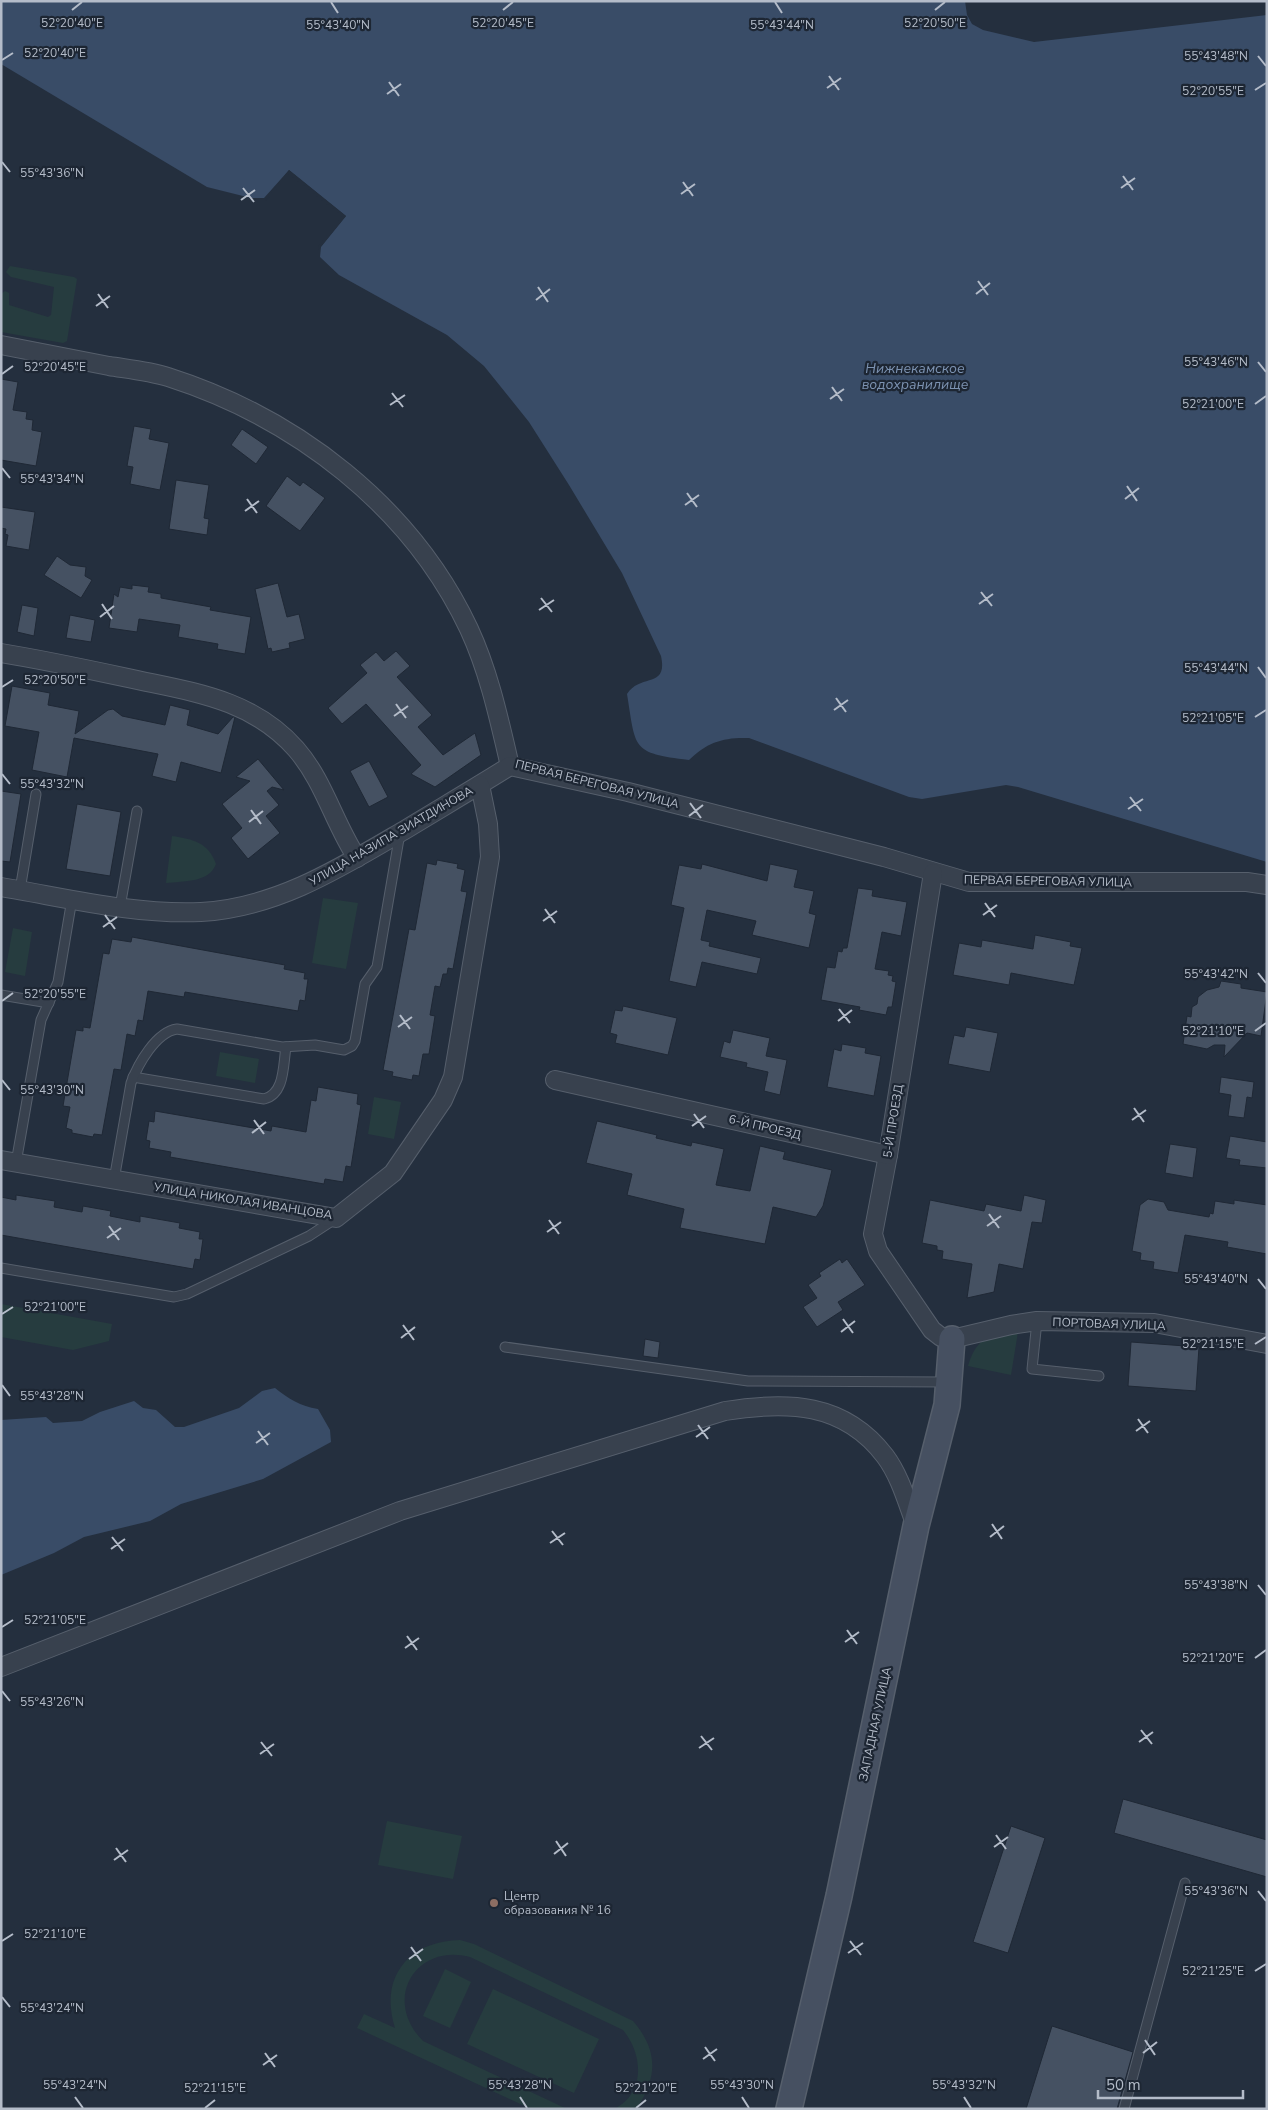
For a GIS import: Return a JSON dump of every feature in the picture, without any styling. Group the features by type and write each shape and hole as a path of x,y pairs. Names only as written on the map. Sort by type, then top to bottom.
{"street":[{"name":"ПЕРВАЯ БЕРЕГОВАЯ УЛИЦА","path":"1,346 167,377 252,413 305,442 347,472 413,539 440,578 469,628 490,685 510,766 628,792 784,831 884,857 968,882 1247,882 1267,885"},
{"path":"1,653 202,694 237,705 269,723 296,749 319,780 342,834 357,858"},
{"name":"УЛИЦА НАЗИПА ЗИАТДИНОВА","path":"1,887 120,907 166,912 202,912 253,904 298,888 357,858 510,766"},
{"name":"УЛИЦА НИКОЛАЯ ИВАНЦОВА","path":"9,1161 336,1218 393,1173 440,1105 451,1084 490,857 488,824 480,785"},
{"name":"5-Й ПРОЕЗД","path":"933,873 888,1155 873,1234 878,1251 932,1330 942,1337 952,1339"},
{"name":"6-Й ПРОЕЗД","path":"555,1080 888,1155"},
{"name":"ПОРТОВАЯ УЛИЦА","path":"952,1339 1011,1324 1037,1321 1154,1323 1267,1344"},
{"name":"ЗАПАДНАЯ УЛИЦА","path":"789,2109 841,1886 916,1526 947,1405 952,1339"},
{"path":"1,1667 400,1511 726,1411 760,1405 816,1410 841,1417 863,1431 885,1456 896,1476 916,1526"}],"lane":[{"path":"20,890 36,794"},
{"path":"120,907 137,811"},
{"path":"114,1180 133,1076 159,1038 171,1030 177,1029 286,1047 315,1045 344,1050 352,1046 355,1041 365,984 377,967 400,832"},
{"path":"9,1161 41,1020 58,982 72,899"},
{"path":"1,995 49,1003"},
{"path":"133,1076 264,1099 273,1096 279,1086 286,1047"},
{"path":"1,1268 174,1297 187,1294 309,1236 336,1218"},
{"path":"1037,1321 1032,1369 1099,1376"},
{"path":"505,1347 748,1381 950,1382"},
{"path":"1124,2109 1185,1883"}],"green space":[{"path":"10,266 77,279 67,341 63,343 1,332 1,294 5,291 9,293 9,305 48,317 51,315 54,287 11,277 6,272"},
{"path":"172,836 199,843 205,847 216,864 213,870 208,875 195,880 166,883"},
{"path":"323,898 358,903 346,969 312,963"},
{"path":"13,928 32,932 25,976 5,972"},
{"path":"220,1052 259,1059 255,1083 216,1076"},
{"path":"374,1097 401,1102 394,1139 368,1134"},
{"path":"1,1304 112,1324 109,1341 73,1350 1,1337"},
{"path":"1018,1332 1011,1375 968,1366 980,1343 992,1336"},
{"path":"387,1821 462,1836 453,1879 378,1865"},
{"path":"460,1940 474,1944 633,2021 647,2042 652,2064 649,2085 637,2108 614,2109 632,2093 638,2072 635,2050 623,2030 470,1957 451,1955 434,1958 420,1967 411,1978 405,1993 405,2009 411,2025 423,2041 567,2109 531,2109 357,2028 364,2014 395,2028 391,2010 391,1993 395,1978 402,1966 412,1955 426,1947 442,1942"},
{"path":"445,1969 471,1982 450,2028 423,2016"},
{"path":"493,1989 599,2039 574,2093 467,2044"}],"water":[{"name":"Нижнекамское водохранилище","path":"1,1 965,1 967,15 972,24 983,30 1034,42 1267,15 1267,862 1018,787 1006,785 922,799 909,797 749,738 732,738 716,742 702,749 689,760 646,751 635,737 627,694 639,684 652,680 661,673 661,656 622,573 569,485 529,422 484,366 447,335 339,275 320,257 321,247 346,216 289,170 264,198 251,198 207,187 1,64"},
{"path":"275,1388 295,1402 318,1409 330,1430 331,1442 263,1479 181,1504 150,1521 84,1537 54,1553 1,1575 1,1420 46,1417 53,1423 82,1421 100,1412 134,1401 143,1408 156,1410 175,1427 184,1427 239,1408 262,1391"}],"pier":[{"path":"289,170 346,216 318,250 319,245 342,216 289,174 265,201"}],"building":[{"path":"1,379 18,382 13,410 27,412 26,419 33,420 32,430 42,432 36,466 1,460"},
{"path":"134,426 151,429 149,439 169,443 160,490 130,484 133,467 127,466"},
{"path":"242,429 268,447 256,464 231,445"},
{"path":"287,476 300,486 303,482 325,498 300,531 266,506"},
{"path":"176,480 209,485 204,518 209,519 207,535 169,529"},
{"path":"1,507 35,512 29,550 6,546 8,535 5,534 6,529 1,528"},
{"path":"57,556 70,565 86,567 85,576 92,580 81,598 44,575"},
{"path":"278,583 287,617 299,614 305,639 289,643 290,648 272,652 271,648 268,649 255,589"},
{"path":"132,585 149,587 148,592 161,594 161,598 211,607 210,610 251,617 245,654 217,649 218,644 178,637 180,625 139,619 137,632 109,628 114,594 118,597 120,587 132,589"},
{"path":"22,605 38,608 34,636 17,632"},
{"path":"70,615 95,620 91,642 66,638"},
{"path":"396,651 410,666 397,677 432,715 418,727 443,755 475,733 481,755 435,787 411,774 421,765 366,704 342,724 328,708 367,673 360,665 376,652 384,661"},
{"path":"12,686 50,693 48,705 79,711 75,734 108,710 113,709 122,716 165,725 170,705 190,710 187,725 218,734 235,717 221,773 181,762 176,782 152,776 158,754 74,738 67,777 32,770 39,732 5,726"},
{"path":"258,759 284,790 272,787 267,791 279,805 266,816 280,833 248,859 231,838 242,828 222,804 250,781 236,777"},
{"path":"369,761 388,797 369,807 350,771"},
{"path":"1,791 21,794 10,862 1,861"},
{"path":"77,804 121,812 110,876 66,869"},
{"path":"437,860 458,864 457,868 465,870 461,891 467,892 453,969 448,968 447,974 443,974 440,987 435,986 430,1015 435,1016 429,1054 423,1054 419,1076 413,1075 412,1080 392,1076 393,1072 383,1070 409,929 415,930 427,863 436,865"},
{"path":"702,864 767,881 770,864 798,870 794,887 814,891 809,913 816,915 809,948 752,935 756,921 707,910 701,940 710,942 709,946 761,958 757,974 702,962 696,987 669,981 684,908 671,905 679,865 701,869"},
{"path":"858,888 873,890 872,896 907,902 901,936 882,932 875,969 889,971 888,975 893,976 892,981 896,982 892,1007 888,1007 886,1015 859,1010 860,1007 821,1000 827,967 835,968 838,951 842,952 843,948 847,948"},
{"path":"1035,935 1071,942 1070,946 1082,948 1074,985 1011,973 1009,985 953,975 959,943 981,947 982,940 1033,949"},
{"path":"132,937 285,965 284,969 305,973 304,979 308,979 305,1001 300,1000 298,1011 185,992 184,997 148,991 143,1021 138,1020 135,1036 127,1034 121,1070 114,1069 102,1135 94,1134 93,1137 72,1133 72,1130 66,1128 70,1107 63,1106 76,1030 83,1031 83,1027 90,1028 103,953 109,954 112,939 131,942"},
{"path":"1221,981 1241,984 1241,988 1267,992 1261,1036 1247,1033 1224,1057 1225,1045 1214,1045 1207,1049 1183,1044 1187,1016 1191,1017 1192,1007 1197,1004 1198,997 1207,990 1219,987"},
{"path":"623,1006 677,1018 668,1055 615,1043 617,1035 610,1033 615,1010 622,1011"},
{"path":"966,1027 998,1033 990,1072 948,1064 954,1035 964,1037"},
{"path":"733,1030 770,1038 766,1056 787,1060 780,1095 764,1091 768,1072 746,1067 747,1063 720,1057 724,1041 730,1043"},
{"path":"842,1044 866,1048 865,1053 881,1056 874,1096 827,1087 834,1049 841,1051"},
{"path":"1221,1077 1254,1082 1252,1098 1247,1097 1244,1118 1228,1116 1231,1095 1219,1093"},
{"path":"318,1087 358,1094 357,1104 361,1105 351,1167 346,1166 343,1182 325,1179 324,1184 170,1157 171,1152 149,1148 150,1141 146,1140 149,1121 154,1122 155,1111 271,1131 272,1126 306,1132 311,1100 316,1101"},
{"path":"597,1121 657,1135 656,1138 691,1146 692,1142 724,1149 716,1185 750,1191 760,1146 785,1152 783,1159 832,1170 823,1206 816,1217 773,1207 765,1244 680,1228 684,1209 627,1195 632,1174 586,1163"},
{"path":"1230,1136 1267,1142 1267,1168 1239,1165 1240,1160 1226,1158"},
{"path":"1170,1144 1197,1148 1193,1178 1165,1173"},
{"path":"16,1195 55,1201 54,1207 82,1212 83,1206 111,1211 110,1216 140,1222 140,1216 180,1223 179,1228 200,1232 199,1239 203,1239 200,1260 195,1259 193,1269 1,1235 1,1197 16,1200"},
{"path":"1024,1195 1046,1200 1042,1223 1032,1222 1023,1269 999,1264 994,1292 967,1298 972,1264 942,1259 943,1251 937,1250 937,1246 922,1243 930,1200 984,1211 986,1204 1021,1211"},
{"path":"1148,1199 1164,1202 1168,1210 1209,1217 1210,1213 1213,1214 1215,1201 1234,1204 1234,1200 1267,1205 1267,1254 1227,1247 1228,1242 1185,1235 1178,1273 1153,1269 1154,1262 1140,1260 1141,1253 1132,1251 1140,1205"},
{"path":"840,1259 842,1263 847,1259 865,1285 838,1302 843,1310 817,1327 803,1307 817,1298 808,1285 821,1276 819,1273"},
{"path":"645,1339 660,1342 658,1358 643,1356"},
{"path":"1131,1342 1199,1347 1196,1391 1128,1386"},
{"path":"1123,1799 1267,1840 1267,1877 1114,1833"},
{"path":"1011,1826 1045,1838 1008,1953 973,1942"},
{"path":"1052,2026 1133,2052 1117,2109 1026,2109"}],"place":[{"name":"Центр образования № 16","path":"494,1903"}]}
